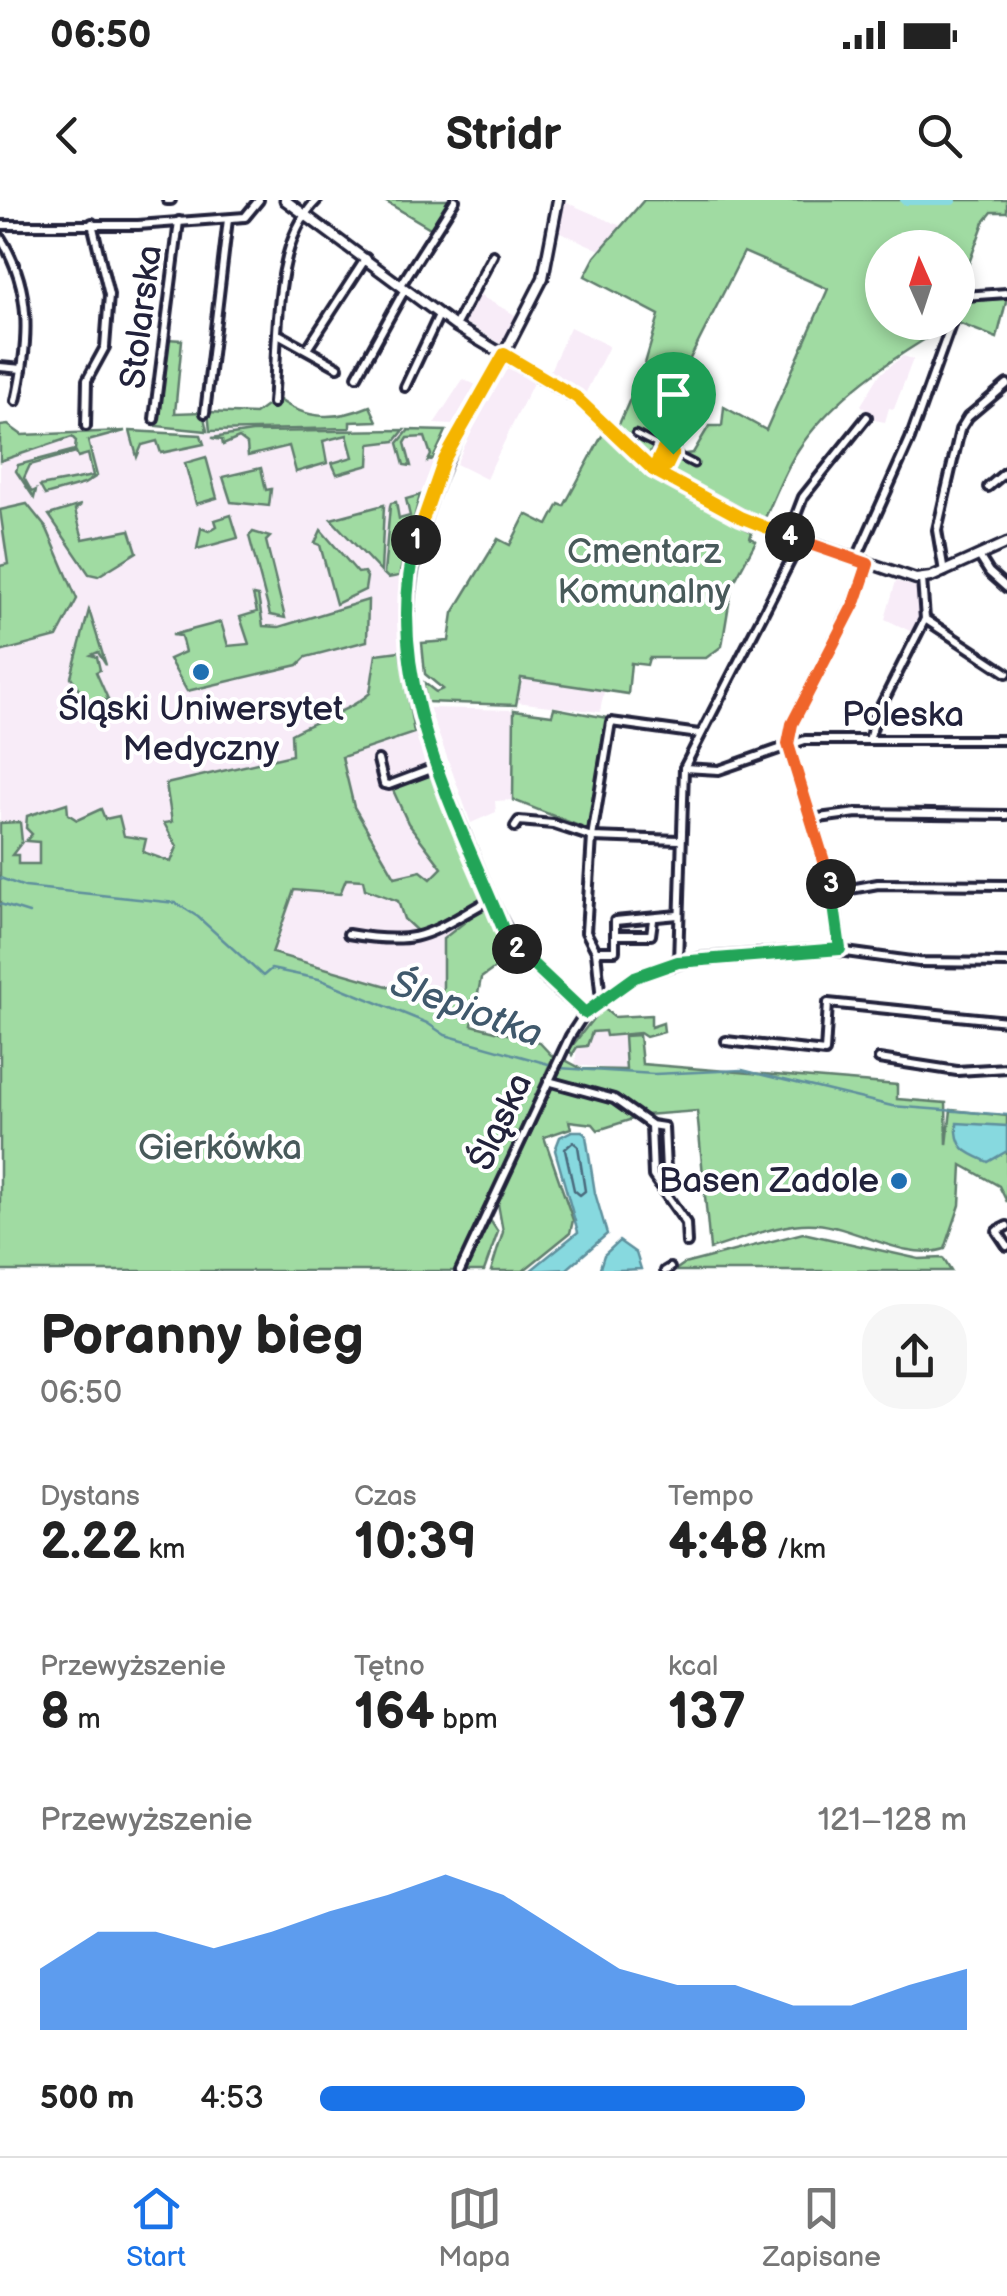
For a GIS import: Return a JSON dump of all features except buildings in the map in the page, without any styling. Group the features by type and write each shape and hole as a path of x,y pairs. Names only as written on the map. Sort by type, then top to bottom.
{"street":[{"path":"0,224 245,218 260,200"},
{"path":"285,200 439,315 576,397 655,465 740,517 856,560 922,579 1007,542"},
{"path":"273,403 286,248 304,212 317,200"},
{"path":"357,376 403,287 455,200"},
{"path":"558,200 544,278 444,460 413,556 409,604 412,676 437,767 491,899 521,954 585,1013"},
{"path":"205,413 228,218"},
{"name":"Stolarska","path":"154,419 179,221"},
{"path":"86,426 87,380 105,346 109,295 92,223"},
{"path":"0,237 22,275 28,320 16,401"},
{"path":"455,326 493,255"},
{"path":"307,348 366,258"},
{"path":"975,296 1007,293"},
{"path":"406,387 439,315"},
{"path":"280,335 338,367"},
{"path":"856,560 910,439 946,340"},
{"path":"0,367 22,369"},
{"path":"944,572 937,530 960,430 1007,384"},
{"path":"788,536 803,497 867,417"},
{"path":"635,434 694,464"},
{"path":"670,435 679,439 667,466 655,465 670,435"},
{"path":"988,487 1007,471"},
{"path":"678,962 684,768 800,540"},
{"path":"979,556 988,572 1007,588"},
{"path":"840,949 834,892 789,744 792,724 856,600 868,564"},
{"path":"869,740 876,716 925,619 922,579"},
{"path":"925,619 1007,672"},
{"path":"600,1000 596,951 586,932 592,837 611,722 700,734"},
{"name":"Poleska","path":"684,768 725,768 789,744 1007,740"},
{"path":"378,760 384,784 389,785 437,767"},
{"path":"811,819 857,813 1007,814"},
{"path":"515,827 519,821 544,822 592,837 679,840"},
{"path":"834,892 878,884 1007,885"},
{"path":"348,934 405,941 452,923 491,899"},
{"path":"596,951 615,951 615,921 678,915"},
{"path":"615,936 652,935 653,920"},
{"name":"Śląska","path":"460,1271 557,1060 585,1013 635,977 678,962 840,949 918,962 1007,963"},
{"path":"726,1040 825,1052 828,1003 1007,1021"},
{"path":"879,1058 957,1071 1007,1068"},
{"path":"548,1082 614,1099 651,1126 664,1127 668,1197"},
{"path":"651,1126 653,1176 686,1224 687,1242"},
{"path":"1007,1226 997,1230 1007,1246"}],"shaded area":[{"path":"563,201 621,226 600,250 558,231"},
{"path":"475,293 519,317 503,345 461,320"},
{"path":"570,327 609,346 585,394 549,373"},
{"path":"903,356 913,359 894,409 889,408 885,422 875,420 861,405 880,374"},
{"path":"514,367 534,381 486,479 456,464 490,394 504,371"},
{"path":"463,379 476,385 452,425 434,424"},
{"name":"Śląski Uniwersytet Medyczny","path":"447,430 413,513 399,576 405,693 430,774 393,788 408,823 442,868 430,879 421,871 396,877 354,807 341,758 293,754 167,785 177,847 172,862 143,852 146,839 47,870 0,861 0,461 19,456 22,435"},
{"path":"896,581 916,587 919,615 912,632 885,619"},
{"path":"520,678 604,691 600,712 516,702"},
{"path":"429,708 514,710 513,800 495,801 496,812 471,823"},
{"path":"346,879 364,880 365,889 398,901 404,919 451,923 457,932 443,940 443,989 436,1000 272,953 293,890 340,894"},
{"path":"605,1031 606,1036 624,1035 627,1070 575,1065 577,1047 591,1032"}],"green space":[{"path":"383,200 451,200 432,229"},
{"path":"644,200 1007,200 1007,212 992,212 975,247 975,230 865,230 865,340 925,340 865,380 828,413 793,458 764,520 669,471 678,455 693,453 709,426 722,426 724,407 766,430 828,289 744,252 656,426 662,435 647,457 617,429 644,367 659,315 585,276 595,257"},
{"path":"1007,298 997,338 975,330 975,301"},
{"path":"166,339 182,340 175,413 203,412 207,431 156,426"},
{"path":"277,398 300,411 322,416 370,406 377,421 350,422 350,428 210,431 208,412 255,414"},
{"path":"8,425 22,435 125,431 88,441 97,476 84,484 45,495 40,486 93,476 88,454 78,457 76,452 30,465 24,478 32,492 36,490 34,498 16,471 18,465 75,450 76,441 72,437 0,461 0,426"},
{"path":"404,430 395,441 370,444 369,465 337,474 332,463 353,457 347,435 323,441 327,463 296,472 289,446 248,456 247,444 239,438 223,445 222,440 212,438 252,432"},
{"path":"408,430 446,431 433,459 428,461 431,455 425,437 408,438 405,443 411,466 404,465 398,443"},
{"path":"130,431 201,435 204,444 161,453 157,441 142,445 137,457"},
{"name":"Cmentarz Komunalny","path":"603,434 655,480 752,532 750,538 756,541 732,586 722,646 706,658 649,658 647,665 631,663 628,694 521,678 516,705 426,702 423,682 436,692 443,689 425,674 422,643 449,641 453,613 498,539 510,545 526,514 548,525 559,504 564,506"},
{"path":"206,457 217,498 196,504 185,463"},
{"path":"261,468 266,490 271,489 269,506 231,502 223,477"},
{"path":"420,495 399,576 388,578 384,574 391,503 396,502 399,519 410,516 406,499"},
{"path":"27,504 47,529 77,599 57,637 0,652 0,566 8,564 0,510"},
{"path":"81,505 75,510 83,539 130,530 137,552 98,576 89,574 49,515"},
{"path":"384,505 381,572 331,519"},
{"path":"231,515 238,538 197,549 201,528 209,531 217,526 215,520"},
{"path":"321,530 358,573 364,572 367,577 365,590 336,604 320,545 315,543"},
{"path":"253,532 270,537 266,541 285,618 270,615 249,536"},
{"path":"253,595 258,596 263,626 279,627 368,600 367,641 306,657 298,665 187,691 169,659 185,652 181,636 172,635 221,622 228,646 249,644 240,617 257,612"},
{"path":"89,610 106,665 98,652 91,655 97,657 100,670 96,672 108,699 90,706 71,677"},
{"name":"Gierkówka","path":"400,651 414,733 342,757 354,807 395,877 421,871 431,879 442,868 408,823 392,788 430,774 483,901 418,932 404,919 398,901 365,889 363,880 346,879 340,894 294,890 272,953 436,1000 443,988 443,939 484,907 524,966 508,951 514,963 495,968 481,978 472,1025 539,1042 553,1057 456,1271 0,1271 0,823 20,822 22,842 12,855 18,855 18,864 39,864 39,842 26,841 32,834 26,828 27,816 67,803 68,814 77,820 101,809 105,819 119,816 124,836 146,839 143,852 171,862 177,847 164,823 172,822 166,784 292,755 291,734 361,700 370,693 376,654"},
{"path":"554,708 607,718 589,830 513,800 514,710 552,715"},
{"path":"602,1007 614,1017 651,1015 651,1027 663,1023 664,1032 646,1037 640,1033 606,1036 605,1031 592,1032 587,1046 577,1047 572,1055 569,1050"},
{"path":"639,1035 642,1064 897,1085 897,1099 946,1103 947,1145 951,1110 1007,1116 1007,1202 999,1186 962,1165 960,1205 945,1249 914,1251 832,1226 803,1224 776,1228 710,1249 697,1111 645,1115 598,1130 593,1124 569,1121 571,1128 544,1137 573,1220 570,1233 523,1271 491,1271 503,1232 498,1204 565,1060 582,1069 626,1070 624,1036"},
{"path":"490,1220 498,1232 484,1271 466,1271"},
{"path":"803,1233 919,1259 943,1258 951,1271 674,1271 684,1264"}],"water":[{"path":"957,1123 1007,1126 1007,1151 988,1162 974,1156 960,1144"},
{"path":"582,1131 586,1136 595,1193 607,1234 567,1269 530,1271 578,1232 555,1150 560,1137"},
{"path":"619,1241 636,1253 641,1269 599,1271 604,1255"}],"waterway":[{"path":"905,200 952,200"},
{"name":"Ślepiotka","path":"0,878 25,887 176,903 198,917 263,976 271,969 319,979 427,1023 445,1035 552,1065"},
{"path":"0,904 29,913"},
{"name":"Ślepiotka","path":"559,1068 654,1074 742,1070 892,1106 1007,1115"}],"place":[{"name":"Śląski Uniwersytet Medyczny","path":"201,672"},
{"name":"Basen Zadole","path":"899,1181"}],"route":[{"path":"673,454 663,449 653,470 576,397 504,354 444,460 423,516 410,570 414,688 424,732 440,775 504,931 528,962 585,1013 635,977 678,962 840,949 834,892 788,744 792,724 856,600 868,564 752,522 653,470 658,461 667,466 673,454"}]}
